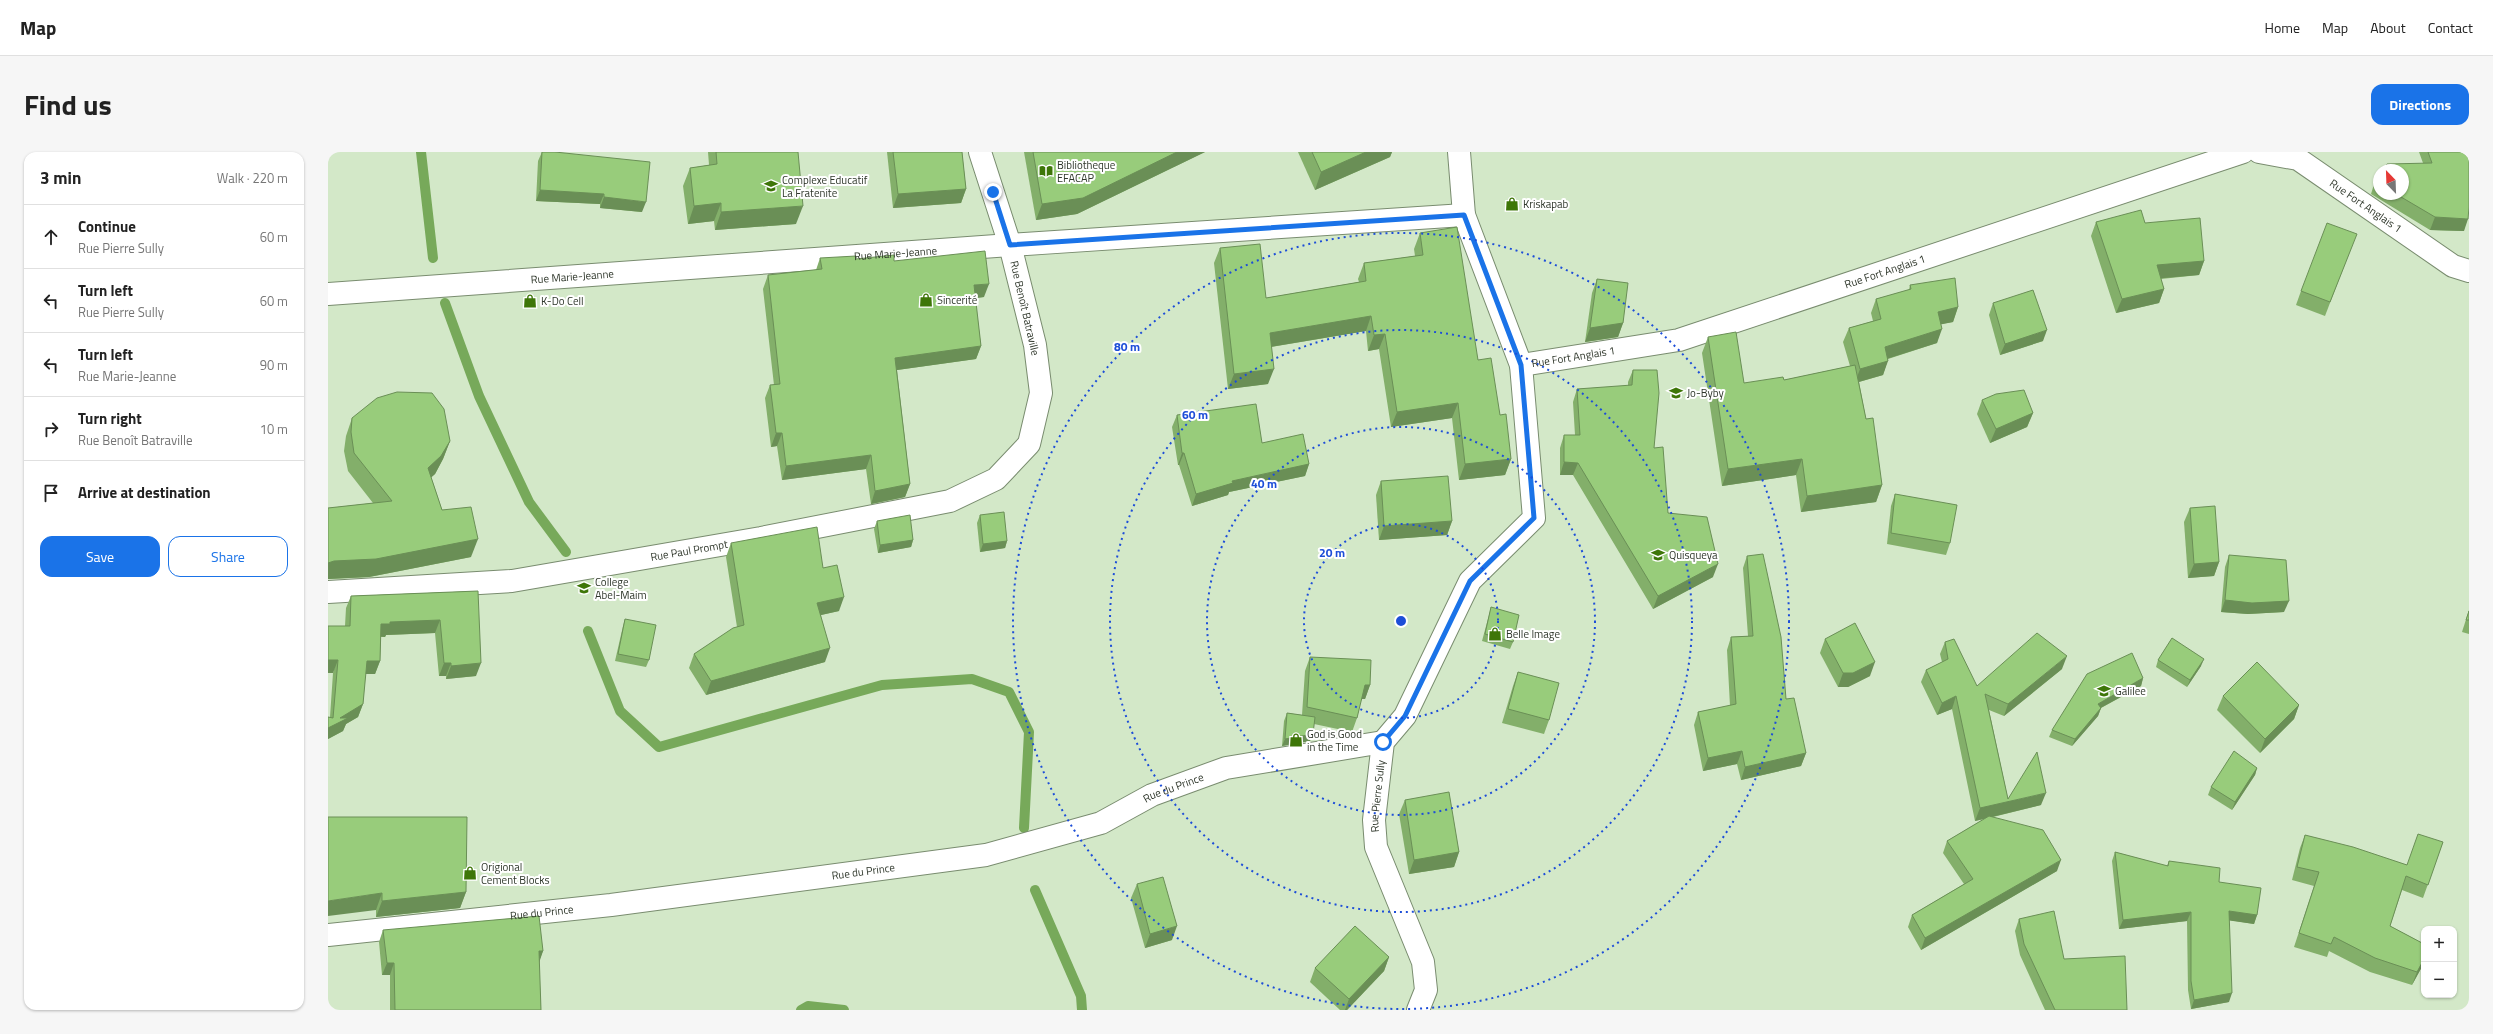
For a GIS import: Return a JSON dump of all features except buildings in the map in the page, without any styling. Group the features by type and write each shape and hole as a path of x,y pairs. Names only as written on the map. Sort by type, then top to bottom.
{"street":[{"name":"Rue Benoît Batraville","path":"980,152 1010,245 1035,344 1041,393 1029,444"},
{"path":"1383,742 1405,716 1470,581 1534,518 1521,365 1464,215 1459,152"},
{"name":"Rue Fort Anglais 1","path":"1521,365 1679,340 2243,152"},
{"name":"Rue Fort Anglais 1","path":"2258,152 2298,159 2453,266 2469,271"},
{"name":"Rue Marie-Jeanne","path":"328,294 1010,245 1464,215"},
{"name":"Rue Paul Prompt","path":"328,592 512,581 761,538 950,501 996,479 1029,444"},
{"name":"Rue du Prince","path":"328,935 610,905 986,855 1101,824 1152,795 1226,768 1383,742"},
{"name":"Rue Pierre Sully","path":"1383,742 1374,820 1376,847 1423,962 1426,990 1418,1010"}],"waterway":[{"path":"421,152 433,258"},
{"path":"445,303 479,396 529,502 566,552"},
{"path":"588,631 620,711 659,747 882,685 972,679 1009,692 1029,732 1024,828"},
{"path":"1035,890 1081,996 1082,1010"},
{"path":"801,1010 808,1006 844,1010"}],"place":[{"name":"Bibliotheque EFACAP","path":"1046,171"},
{"name":"Complexe Educatif La Fratenite","path":"771,186"},
{"name":"Kriskapab","path":"1512,204"},
{"name":"Sincerité","path":"926,300"},
{"name":"K-Do Cell","path":"530,301"},
{"name":"Jo-Byby","path":"1676,393"},
{"name":"Quisqueya","path":"1658,555"},
{"name":"College Abel-Maim","path":"584,588"},
{"name":"Belle Image","path":"1495,634"},
{"name":"Galilee","path":"2104,691"},
{"name":"God is Good in the Time","path":"1296,740"},
{"name":"Origional Cement Blocks","path":"470,873"}],"route":[{"path":"993,192 1010,245 1464,215 1521,365 1534,518 1470,581 1405,716 1383,742"}]}
